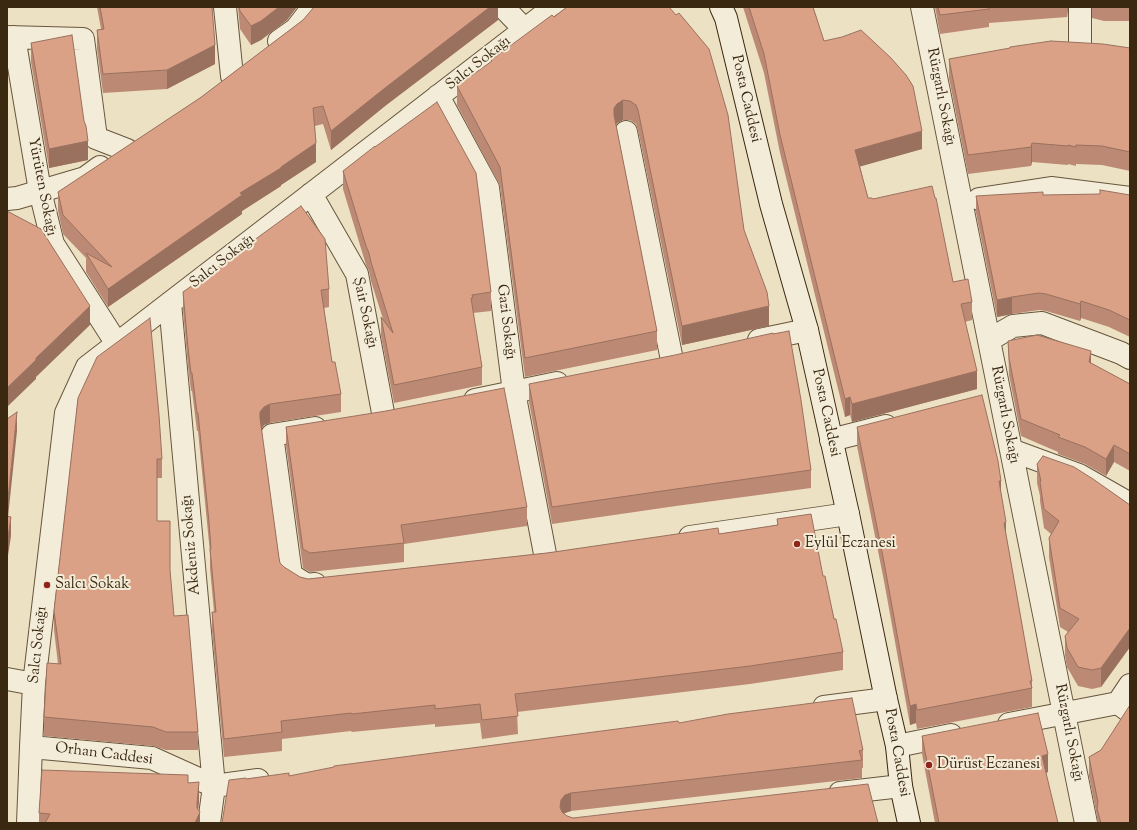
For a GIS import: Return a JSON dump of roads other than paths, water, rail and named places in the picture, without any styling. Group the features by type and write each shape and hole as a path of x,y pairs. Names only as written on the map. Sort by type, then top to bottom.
{"street":[{"path":"225,7 224,82 296,29 313,7"},
{"path":"503,7 525,30"},
{"name":"Salcı Sokağı","path":"28,823 34,684 66,413 87,367 554,7"},
{"name":"Posta Caddesi","path":"721,7 726,18 770,204 807,330 848,514 886,699 898,746 901,786 909,823"},
{"name":"Rüzgarlı Sokağı","path":"922,7 942,64 962,202 989,340 993,398 1011,450 1086,823"},
{"path":"1080,7 1080,49"},
{"path":"7,199 17,198 85,178 133,146 96,138 83,39 10,37"},
{"name":"Yürüten Sokağı","path":"10,37 40,191 53,244 117,344"},
{"path":"1058,47 1103,50"},
{"name":"Gazi Sokağı","path":"438,96 488,188 514,392 546,558"},
{"path":"626,132 680,358 650,364"},
{"path":"962,202 1051,188 1130,198"},
{"name":"Şair Sokağı","path":"312,194 357,274 392,417 361,422"},
{"name":"Akdeniz Sokağı","path":"170,303 214,786 209,823"},
{"path":"989,340 1013,326 1042,323 1121,353 1130,358"},
{"path":"740,345 807,330"},
{"path":"453,404 574,379"},
{"path":"831,440 908,420"},
{"path":"337,582 307,585 291,575 272,435 338,425"},
{"path":"1011,450 1079,475 1130,504"},
{"path":"670,540 848,514"},
{"path":"7,678 34,684"},
{"path":"898,746 1064,713 1124,708 1130,685"},
{"path":"807,709 886,699"},
{"name":"Orhan Caddesi","path":"31,747 152,758 214,786"},
{"path":"214,786 277,778"},
{"path":"822,795 901,786"}],"place":[{"name":"Eylül Eczanesi","path":"797,544"},
{"name":"Salcı Sokak","path":"47,585"},
{"name":"Dürüst Eczanesi","path":"929,765"}]}
